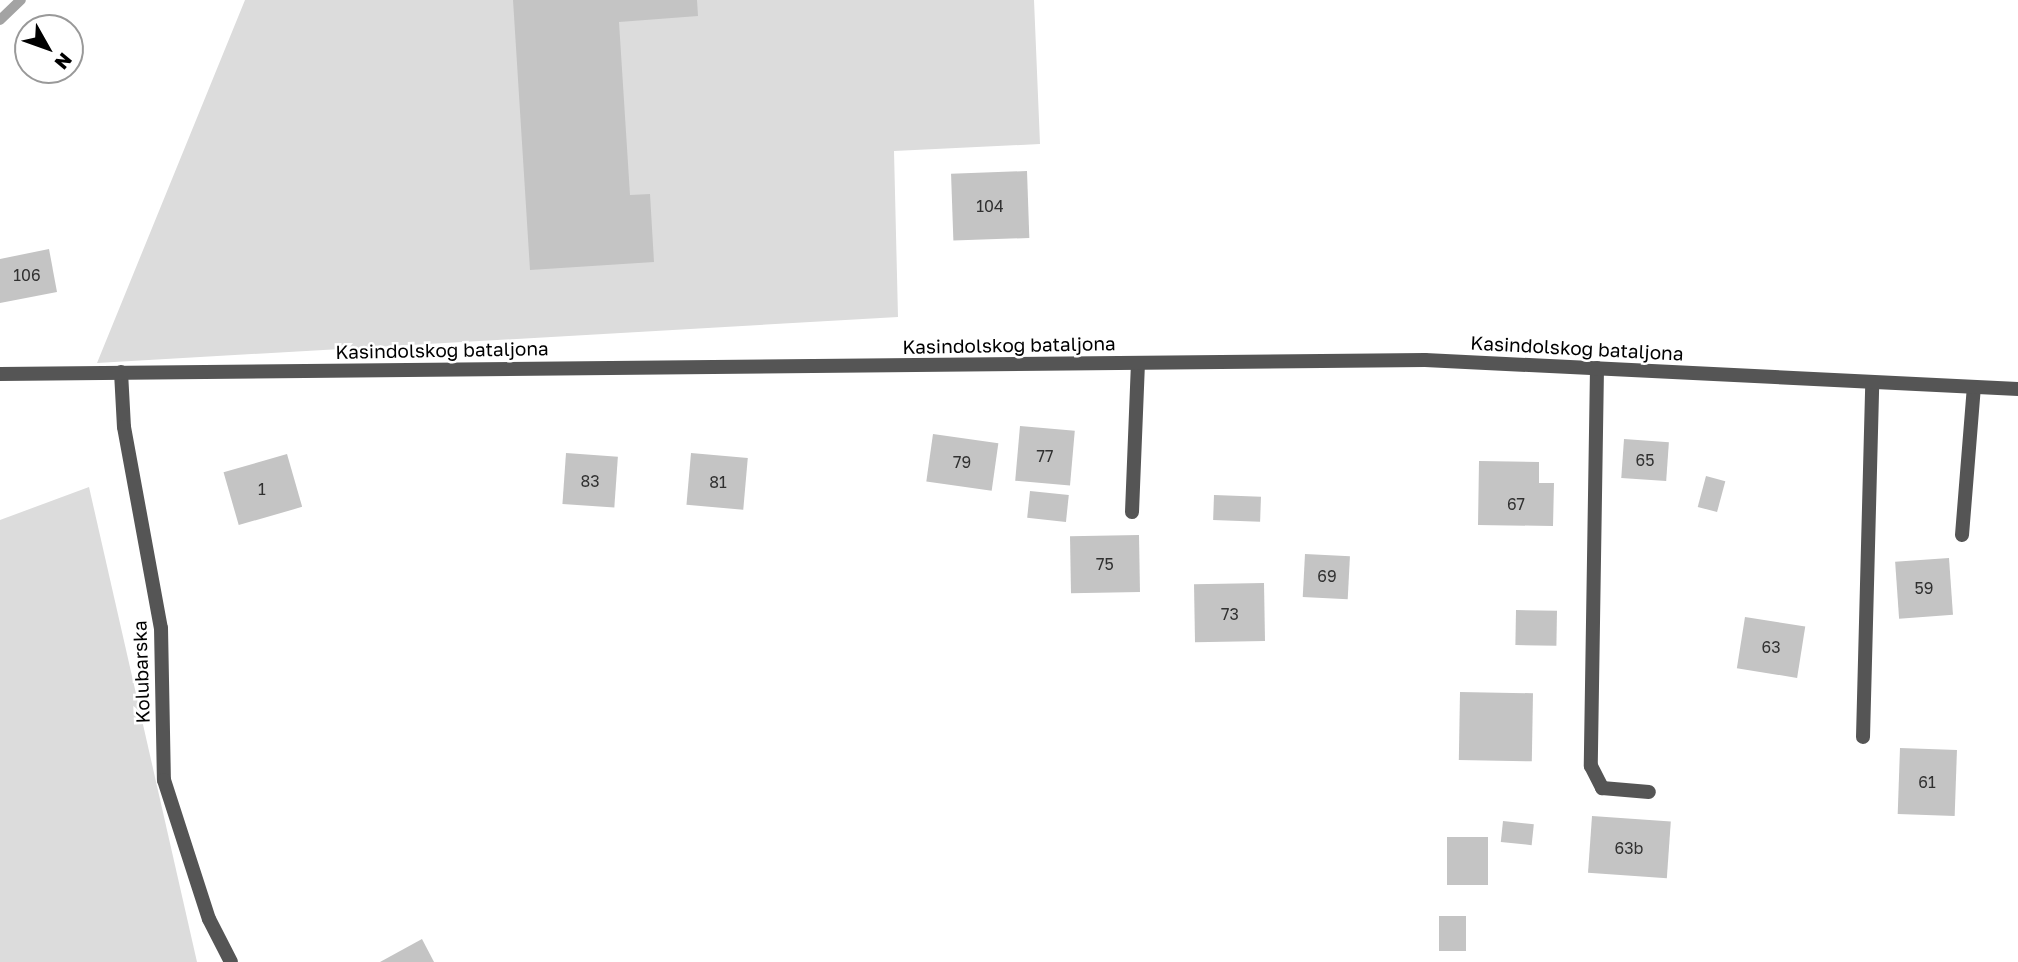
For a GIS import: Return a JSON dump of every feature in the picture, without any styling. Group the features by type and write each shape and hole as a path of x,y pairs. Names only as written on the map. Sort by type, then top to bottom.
{"street":[{"name":"Kasindolskog bataljona","path":"0,374 1424,360 2018,389"},
{"path":"1132,512 1138,363"},
{"path":"1597,368 1591,766 1602,788 1649,792"},
{"name":"Kolubarska","path":"121,372 124,427 161,628 164,780 209,919 231,962"},
{"path":"1863,737 1872,382"},
{"path":"1962,535 1974,387"}],"shaded area":[{"path":"245,0 1034,0 1040,144 894,151 898,317 97,363"},
{"path":"89,487 197,962 0,962 0,520"}],"building":[{"path":"513,0 697,0 698,16 619,22 630,195 650,194 654,262 530,270"},
{"path":"1027,171 1029,238 953,241 951,174"},
{"path":"49,249 57,292 0,303 0,259"},
{"path":"1020,426 1075,431 1070,486 1015,481"},
{"path":"933,434 998,443 992,491 926,482"},
{"path":"1624,439 1669,442 1666,481 1621,478"},
{"path":"566,453 618,457 614,508 562,504"},
{"path":"691,453 748,458 743,510 686,505"},
{"path":"287,454 302,507 239,525 224,472"},
{"path":"1479,461 1539,462 1539,483 1554,483 1553,526 1478,525"},
{"path":"1706,476 1725,481 1717,512 1698,507"},
{"path":"1030,491 1069,495 1066,522 1027,518"},
{"path":"1214,495 1261,497 1260,522 1213,520"},
{"path":"1139,535 1140,592 1071,593 1070,536"},
{"path":"1305,554 1350,556 1348,599 1303,597"},
{"path":"1949,558 1953,615 1899,619 1895,562"},
{"path":"1264,583 1265,641 1195,642 1194,584"},
{"path":"1516,610 1557,611 1556,646 1515,645"},
{"path":"1745,617 1805,627 1797,678 1737,668"},
{"path":"1460,692 1533,693 1532,761 1459,760"},
{"path":"1900,748 1957,750 1955,816 1898,814"},
{"path":"1592,816 1671,822 1667,878 1588,873"},
{"path":"1503,821 1534,824 1532,845 1501,842"},
{"path":"1447,837 1488,837 1488,885 1447,885"},
{"path":"1439,916 1466,916 1466,951 1439,951"},
{"path":"422,939 434,962 380,962"}],"waterway":[{"path":"0,20 21,0"}]}
